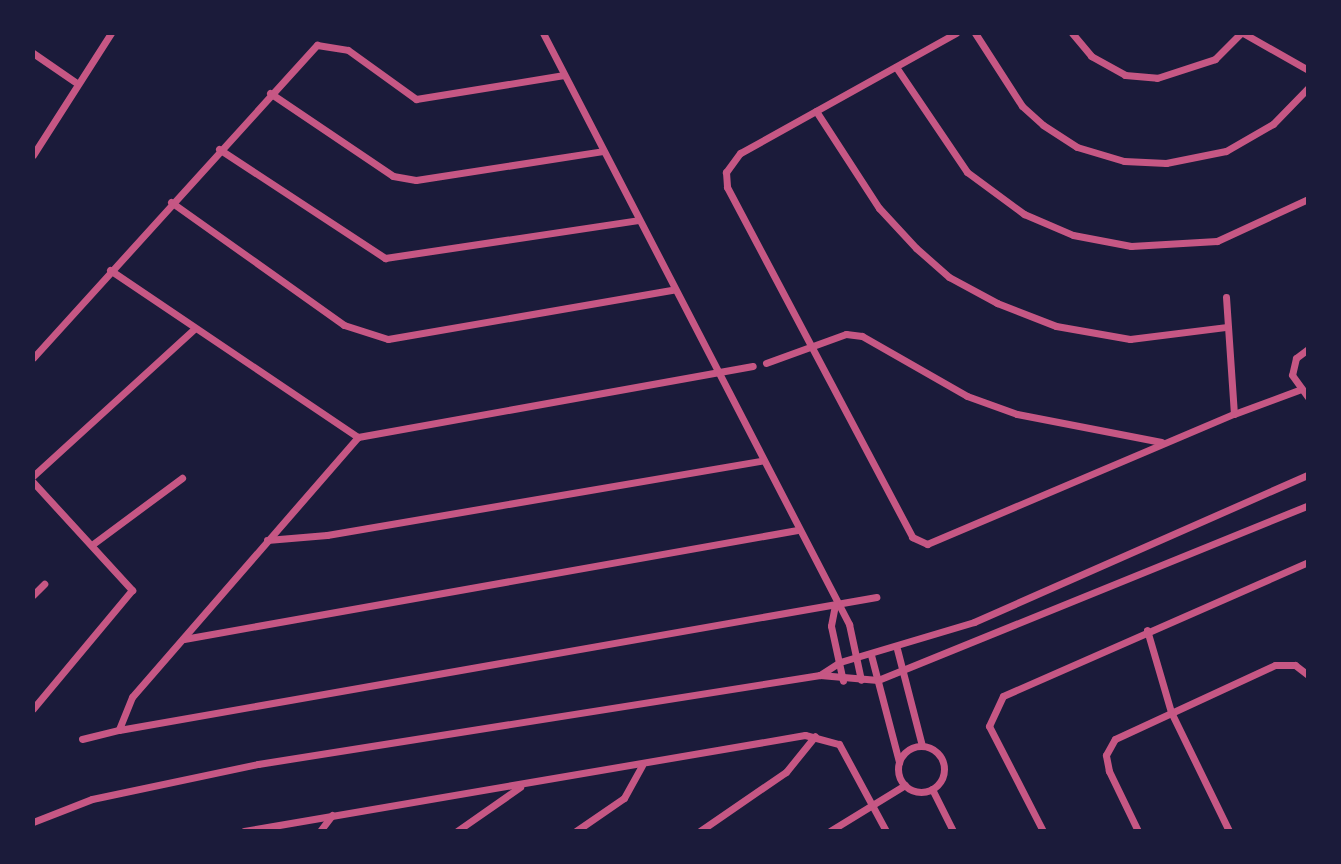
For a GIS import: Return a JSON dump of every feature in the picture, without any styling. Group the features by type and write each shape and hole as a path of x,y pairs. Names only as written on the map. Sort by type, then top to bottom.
{"street":[{"path":"34,149 75,82 111,33"},
{"path":"543,33 835,605 849,624 861,680"},
{"path":"956,33 740,153 726,172 727,187 811,349 904,525 920,543 1161,442 1298,390"},
{"path":"975,33 1014,96 1043,125 1077,147 1124,161 1166,163 1226,151 1273,124 1308,88"},
{"path":"1073,33 1091,56 1125,75 1157,78 1215,59 1242,33 1308,70"},
{"path":"33,358 309,50 325,42 348,50 416,99 564,75"},
{"path":"33,53 75,82"},
{"path":"897,67 928,123 967,172 1024,214 1073,235 1131,246 1207,243 1238,236 1308,199"},
{"path":"270,93 393,176 416,180 603,151"},
{"path":"816,111 872,199 907,238 949,277 997,303 1056,326 1130,339 1227,327"},
{"path":"219,149 385,258 638,220"},
{"path":"171,202 344,325 388,339 673,290"},
{"path":"110,270 358,437"},
{"path":"1226,297 1234,414"},
{"path":"33,476 195,328"},
{"path":"766,363 811,349 846,334 862,336 967,396 1017,414 1161,442"},
{"path":"1308,349 1293,366 1298,390 1308,397"},
{"path":"119,730 132,697 358,437 753,366"},
{"path":"267,540 327,536 761,461"},
{"path":"820,675 840,662 897,649 974,622 1308,475"},
{"path":"93,544 182,478"},
{"path":"33,482 130,582 131,595 33,709"},
{"path":"33,822 92,799 258,764 820,675 843,681 878,680 906,671 1308,505"},
{"path":"183,640 797,530"},
{"path":"1044,831 989,726 1003,696 1147,629 1308,562"},
{"path":"33,594 44,584"},
{"path":"82,739 119,730 876,597"},
{"path":"835,605 831,626 843,681"},
{"path":"1147,629 1171,712 1230,831"},
{"path":"897,649 906,671 922,746 943,763 932,789 953,831"},
{"path":"872,655 905,785 918,792 932,789"},
{"path":"1138,831 1109,771 1108,746 1171,712 1275,665 1296,664 1308,675"},
{"path":"699,831 786,772 815,736"},
{"path":"244,831 815,736 839,744 873,801 886,831"},
{"path":"899,762 922,746"},
{"path":"576,831 624,798 642,766"},
{"path":"830,831 873,801 905,785"},
{"path":"457,831 522,786"},
{"path":"320,831 332,815"}]}
